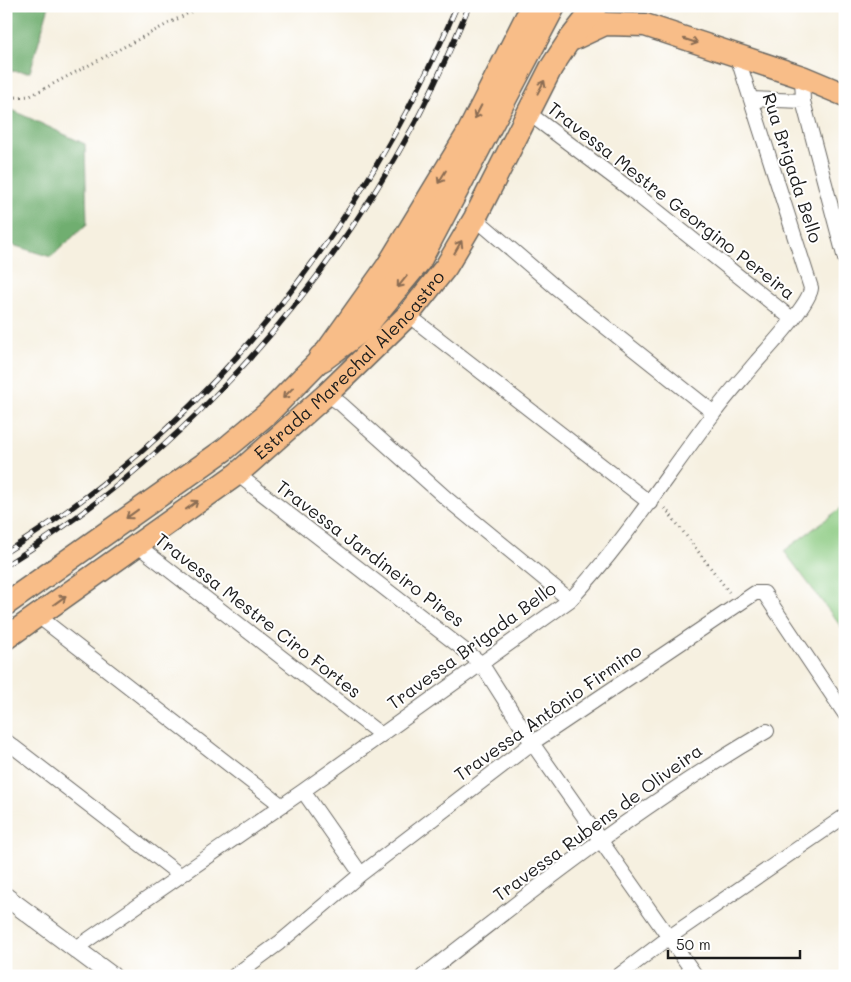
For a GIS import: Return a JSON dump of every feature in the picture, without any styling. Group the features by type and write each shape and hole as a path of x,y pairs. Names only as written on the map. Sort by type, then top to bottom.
{"highway":[{"path":"322,358 362,328 409,273 429,242 552,6"}],"main road":[{"name":"Estrada Marechal Alencastro","path":"6,604 224,450 268,413 322,358 387,267 467,135 532,6"},
{"name":"Estrada Marechal Alencastro","path":"6,638 236,474 327,394 408,315 446,267 475,218 527,112 568,42 596,6"},
{"path":"627,6 645,25"},
{"path":"568,42 605,24 645,25 802,77 845,94"}],"street":[{"name":"Rua Brigada Bello","path":"737,56 811,291"},
{"path":"802,77 803,102 844,256"},
{"path":"751,99 803,102"},
{"name":"Travessa Mestre Georgino Pereira","path":"527,112 631,190 792,319"},
{"path":"475,218 554,286 714,413"},
{"name":"Travessa Brigada Bello","path":"76,948 303,791 380,734 570,600 588,581 650,503 714,413 792,319 811,291"},
{"path":"408,315 650,503"},
{"path":"327,394 342,404 447,499 570,600"},
{"name":"Travessa Jardineiro Pires","path":"236,474 481,663 532,743 696,976"},
{"name":"Travessa Mestre Ciro Fortes","path":"137,545 380,734"},
{"name":"Travessa Antônio Firmino","path":"234,976 279,942 361,874 532,743 755,593 762,591 845,714"},
{"path":"38,616 281,806"},
{"name":"Travessa Rubens de Oliveira","path":"423,976 600,841 719,759 767,732"},
{"path":"6,740 180,875"},
{"path":"303,791 361,874"},
{"path":"618,976 668,938 845,816"},
{"path":"6,897 112,976"}],"path":[{"path":"6,98 30,96 202,6"},
{"path":"650,503 665,508 738,604"}],"green space":[{"path":"6,6 49,6 30,72 6,71"},
{"path":"6,107 85,144 87,224 51,257 6,243"},
{"path":"845,505 845,632 784,551"}],"railway":[{"path":"6,552 80,501 150,444 214,381 273,314 327,242 376,166 419,87 457,6"},
{"path":"6,565 69,523 129,476 186,425 239,370 289,312 335,252 377,188 415,123 469,6"}]}
